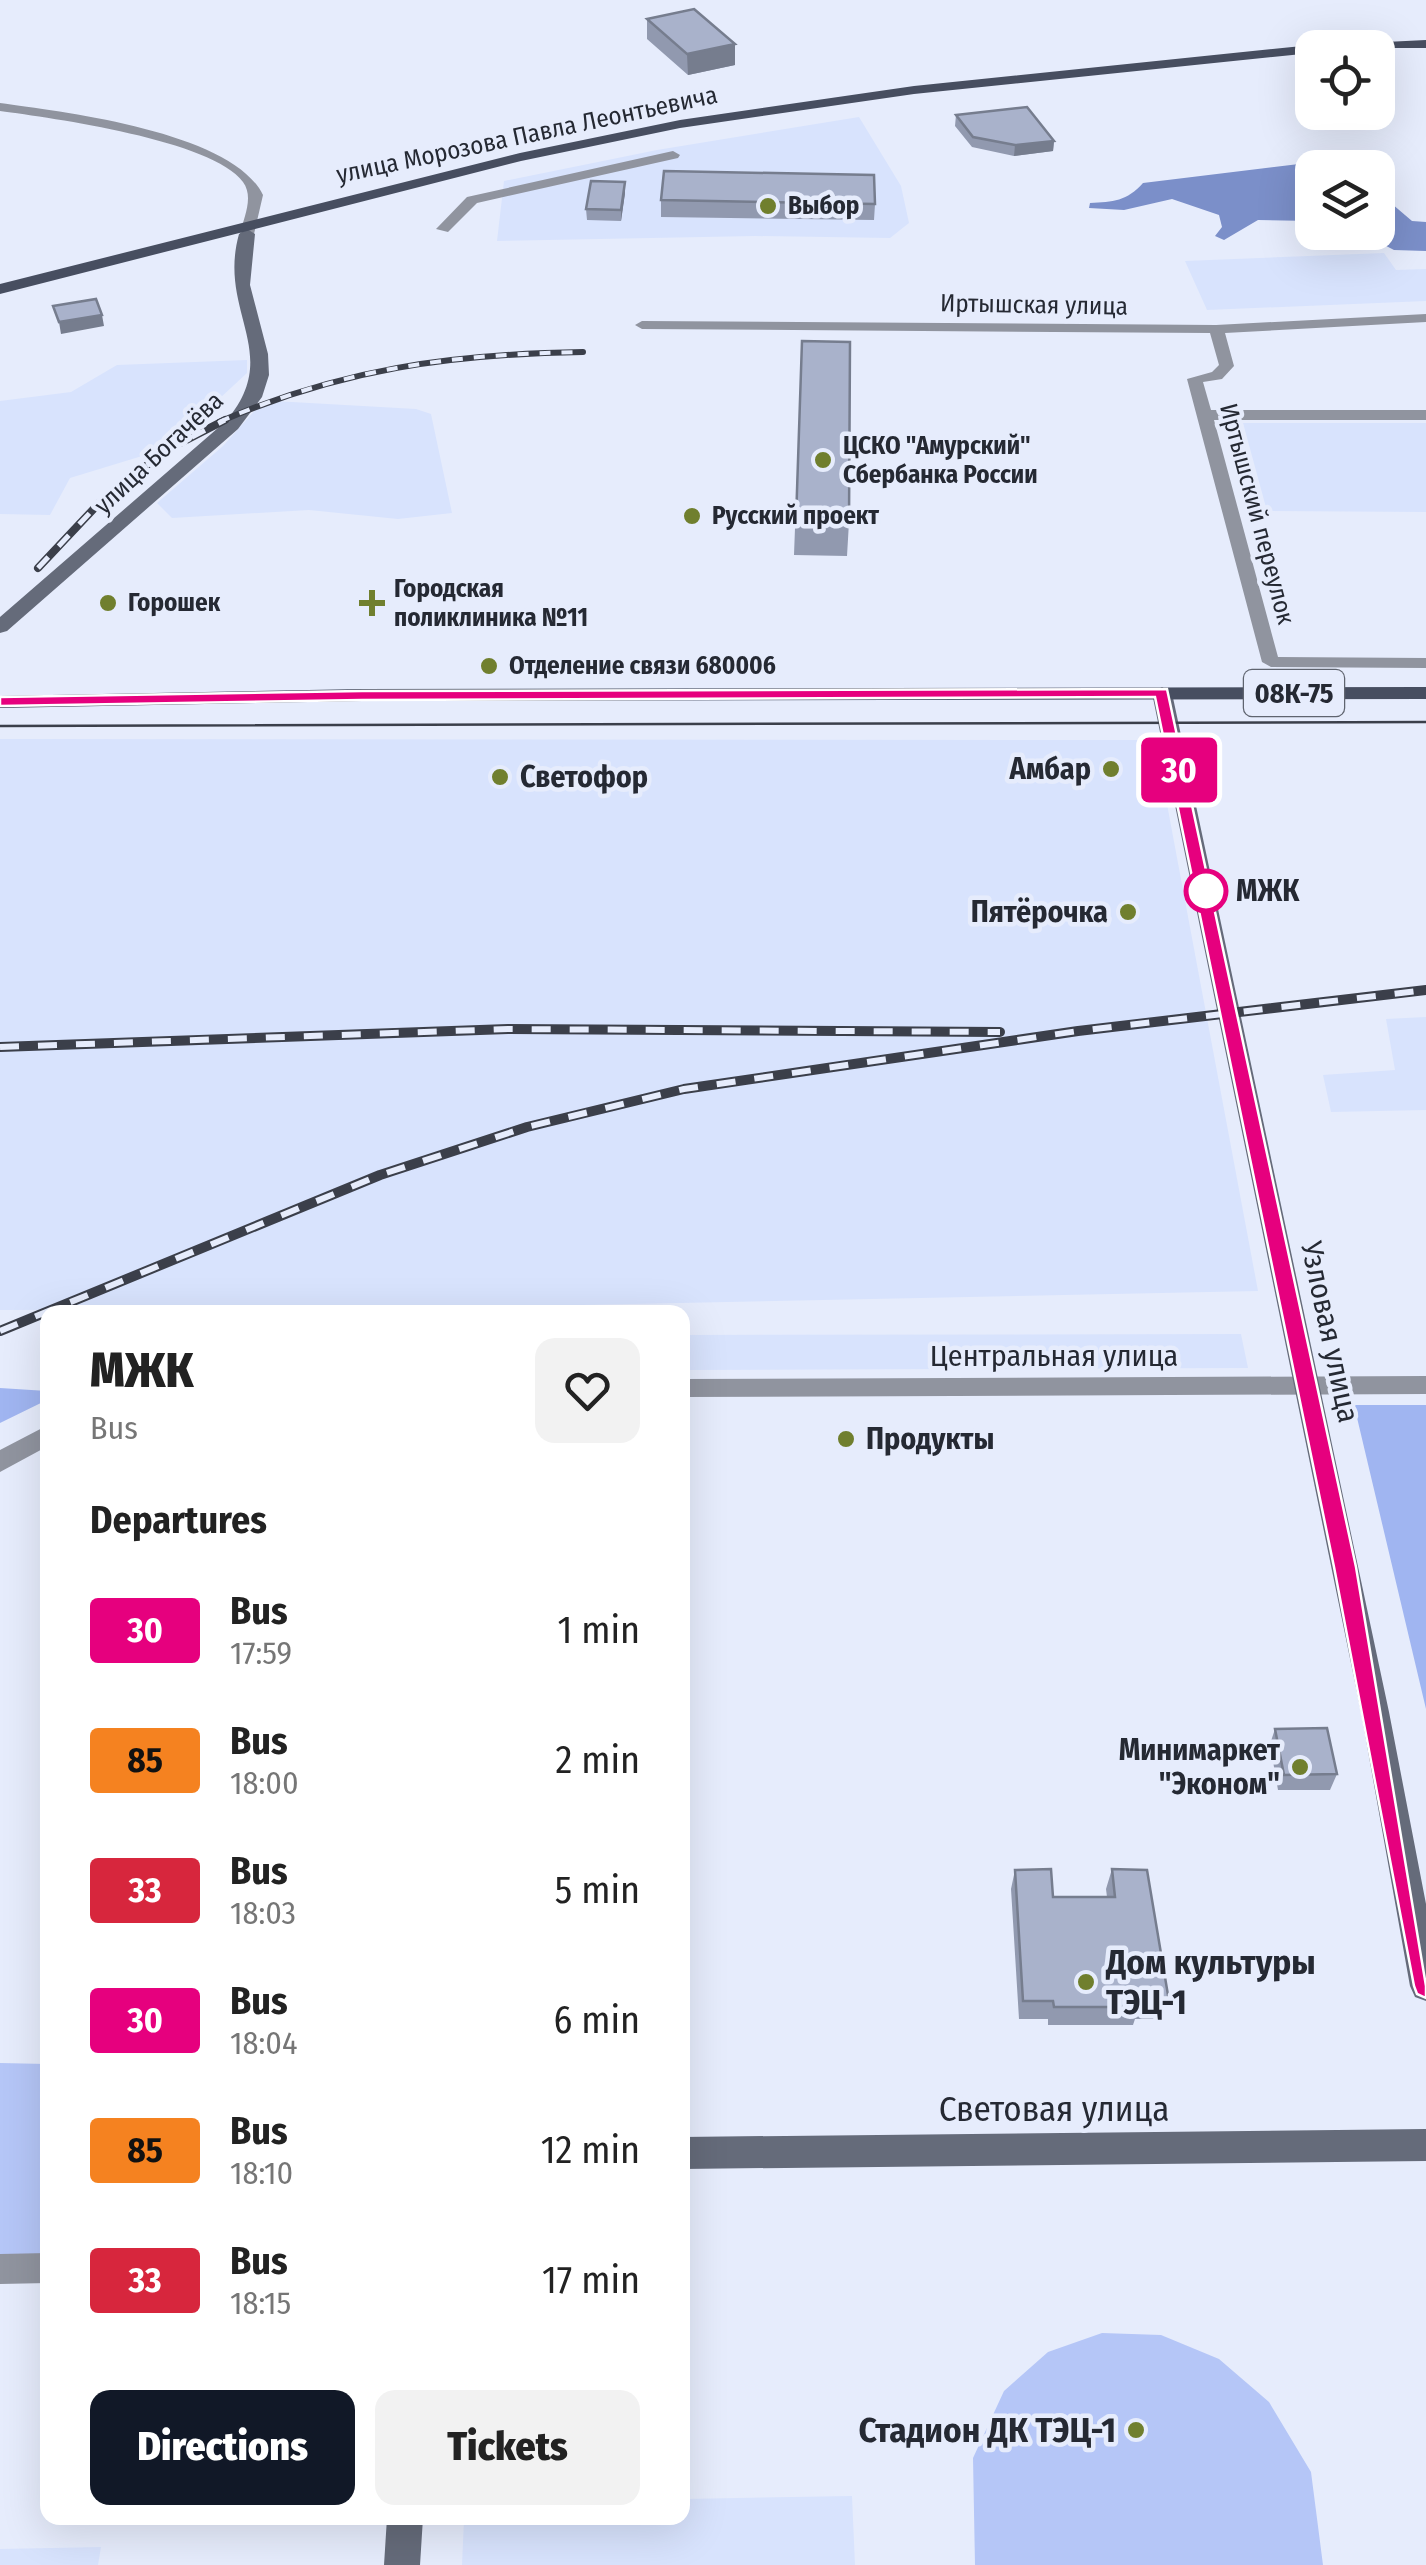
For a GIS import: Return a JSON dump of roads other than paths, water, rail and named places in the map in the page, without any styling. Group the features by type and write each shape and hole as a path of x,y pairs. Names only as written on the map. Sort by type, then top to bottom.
{"main road":[{"path":"1395,48 1426,48"},
{"path":"1395,51 1426,48"},
{"name":"улица Морозова Павла Леонтьевича","path":"0,292 248,229 541,162 730,124 1295,55"},
{"name":"08К-75","path":"0,698 37,702 362,695 1426,694"}],"street":[{"name":"улица Богачёва","path":"0,107 71,117 163,140 228,164 246,176 256,195 240,266 245,303 261,356 258,386 246,408 204,450 0,627"},
{"path":"442,230 472,200 673,155"},
{"name":"Иртышская улица","path":"642,325 1216,329 1426,318"},
{"name":"Иртышский переулок","path":"1216,329 1227,366 1218,376 1195,379 1270,662 1426,663"},
{"path":"1206,415 1426,415"},
{"name":"Узловая улица","path":"1162,693 1308,1386 1426,1986"},
{"name":"Центральная улица","path":"690,1388 1426,1384"},
{"path":"0,1462 40,1439"},
{"name":"Световая улица","path":"690,2153 1426,2145"},
{"path":"0,2269 40,2268"},
{"path":"402,2565 405,2525"}],"tram line":[{"path":"0,726 1426,722"}],"railway":[{"path":"219,422 309,389 397,368 488,356 583,352"},
{"path":"168,450 225,420"},
{"path":"168,450 175,444"},
{"path":"38,568 103,499 168,450"},
{"path":"63,1305 380,1175 527,1127 684,1089 1078,1031 1426,990"},
{"path":"0,1047 508,1029 1000,1032"},
{"path":"0,1331 40,1315"}],"place":[{"name":"Выбор","path":"768,206"},
{"name":"ЦСКО \"Амурский\" Сбербанка России","path":"823,460"},
{"name":"Русский проект","path":"692,516"},
{"name":"Горошек","path":"108,603"},
{"name":"Городская поликлиника №11","path":"372,603"},
{"name":"Отделение связи 680006","path":"489,666"},
{"name":"Амбар","path":"1111,769"},
{"name":"Светофор","path":"500,777"},
{"name":"МЖК","path":"1206,891"},
{"name":"Пятёрочка","path":"1128,912"},
{"name":"Продукты","path":"846,1439"},
{"name":"Минимаркет \"Эконом\"","path":"1300,1767"},
{"name":"Дом культуры ТЭЦ-1","path":"1086,1982"},
{"name":"Стадион ДК ТЭЦ-1","path":"1136,2430"}]}
